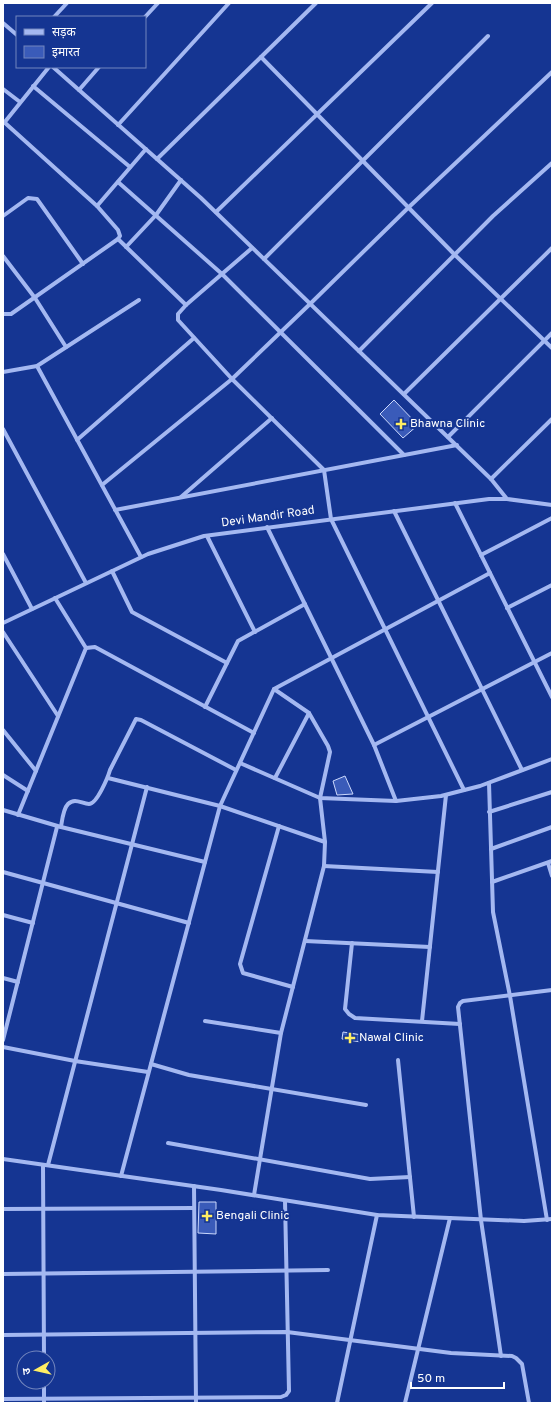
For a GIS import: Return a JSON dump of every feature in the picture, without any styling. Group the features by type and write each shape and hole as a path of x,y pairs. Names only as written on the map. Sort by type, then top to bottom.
{"street":[{"path":"55,16 67,3"},
{"path":"146,16 158,3"},
{"path":"118,125 229,3"},
{"path":"157,159 316,3"},
{"path":"216,212 432,3"},
{"path":"3,23 16,34"},
{"path":"264,259 488,36"},
{"path":"261,58 454,254 552,348"},
{"path":"3,314 11,314 35,298 118,240 120,236 118,230 97,206 4,123 48,68"},
{"path":"54,68 216,212 457,445 491,479 507,499"},
{"path":"78,90 98,68"},
{"path":"102,485 232,379 408,206 552,72"},
{"path":"33,86 130,167"},
{"path":"3,89 20,102"},
{"path":"97,206 146,149"},
{"path":"359,351 492,216 552,163"},
{"path":"126,247 156,215 181,180"},
{"path":"118,182 222,274 404,455"},
{"path":"3,216 28,198 37,199 83,264"},
{"path":"118,240 186,306"},
{"path":"252,248 186,306 178,314 178,320 232,379 324,470 331,519 464,790"},
{"path":"404,394 552,248"},
{"path":"3,256 35,298 66,347"},
{"path":"3,372 37,366 139,300"},
{"path":"448,437 552,333"},
{"path":"77,440 194,338"},
{"path":"37,366 141,557"},
{"path":"180,497 272,418"},
{"path":"491,479 552,419"},
{"path":"3,429 86,583"},
{"path":"115,510 457,445"},
{"name":"Devi Mandir Road","path":"3,623 148,554 208,536 267,527 489,499 507,499 552,504"},
{"path":"455,503 552,697"},
{"path":"394,511 522,770"},
{"path":"481,555 552,518"},
{"path":"267,527 374,745 396,801"},
{"path":"208,536 255,632"},
{"path":"3,554 32,609"},
{"path":"112,571 132,612 227,662"},
{"path":"121,1176 220,806 274,689 490,573"},
{"path":"507,608 552,585"},
{"path":"55,598 86,648"},
{"path":"205,707 238,641 305,604"},
{"path":"3,632 58,716"},
{"path":"86,648 94,647 254,733"},
{"path":"18,815 86,648"},
{"path":"374,745 552,653"},
{"path":"254,1195 281,1033 324,866 325,842 320,798 330,752 309,714 274,689"},
{"path":"275,778 309,714"},
{"path":"3,1040 43,883 66,806 70,802 74,801 90,804 94,802 108,778 110,770 134,719 140,720 236,770"},
{"path":"3,730 36,771"},
{"path":"240,763 320,798 396,801 446,795 489,783 552,759"},
{"path":"3,775 28,791"},
{"path":"108,778 220,806 325,842"},
{"path":"3,1159 194,1186 377,1215 524,1221 550,1219 510,996 493,912 489,783"},
{"path":"44,1350 43,1208 45,1165 75,1061 147,787"},
{"path":"490,812 552,792"},
{"path":"422,1021 446,795"},
{"path":"3,810 59,827 132,846 205,862"},
{"path":"279,826 240,964 243,973 293,987"},
{"path":"491,849 552,827"},
{"path":"492,882 550,862 552,876"},
{"path":"324,866 438,872"},
{"path":"3,872 188,923"},
{"path":"3,915 33,923"},
{"path":"305,941 430,947"},
{"path":"352,943 345,1009 349,1014 355,1018 460,1024"},
{"path":"3,978 18,982"},
{"path":"501,1356 481,1220 458,1007 460,1003 552,990"},
{"path":"205,1021 281,1033"},
{"path":"3,1047 75,1061 148,1072"},
{"path":"398,1060 414,1217"},
{"path":"151,1064 189,1075 366,1105"},
{"path":"168,1144 370,1179 410,1177"},
{"path":"194,1186 196,1401"},
{"path":"3,1399 44,1401 196,1401 281,1397 286,1395 289,1390 284,1200"},
{"path":"3,1208 194,1208"},
{"path":"337,1403 352,1340 377,1215"},
{"path":"405,1403 450,1218"},
{"path":"3,1274 328,1270"},
{"path":"3,1335 287,1332 451,1353 512,1356 522,1364 529,1403"},
{"path":"44,1390 44,1401"}],"building":[{"path":"394,400 418,425 403,438 380,414"},
{"path":"345,776 353,794 337,795 333,781"},
{"path":"343,1032 362,1035 361,1042 342,1039"},
{"path":"199,1202 216,1202 216,1234 198,1233"}],"place":[{"name":"Bhawna Clinic","path":"401,424"},
{"name":"Nawal Clinic","path":"350,1038"},
{"name":"Bengali Clinic","path":"207,1216"}]}
